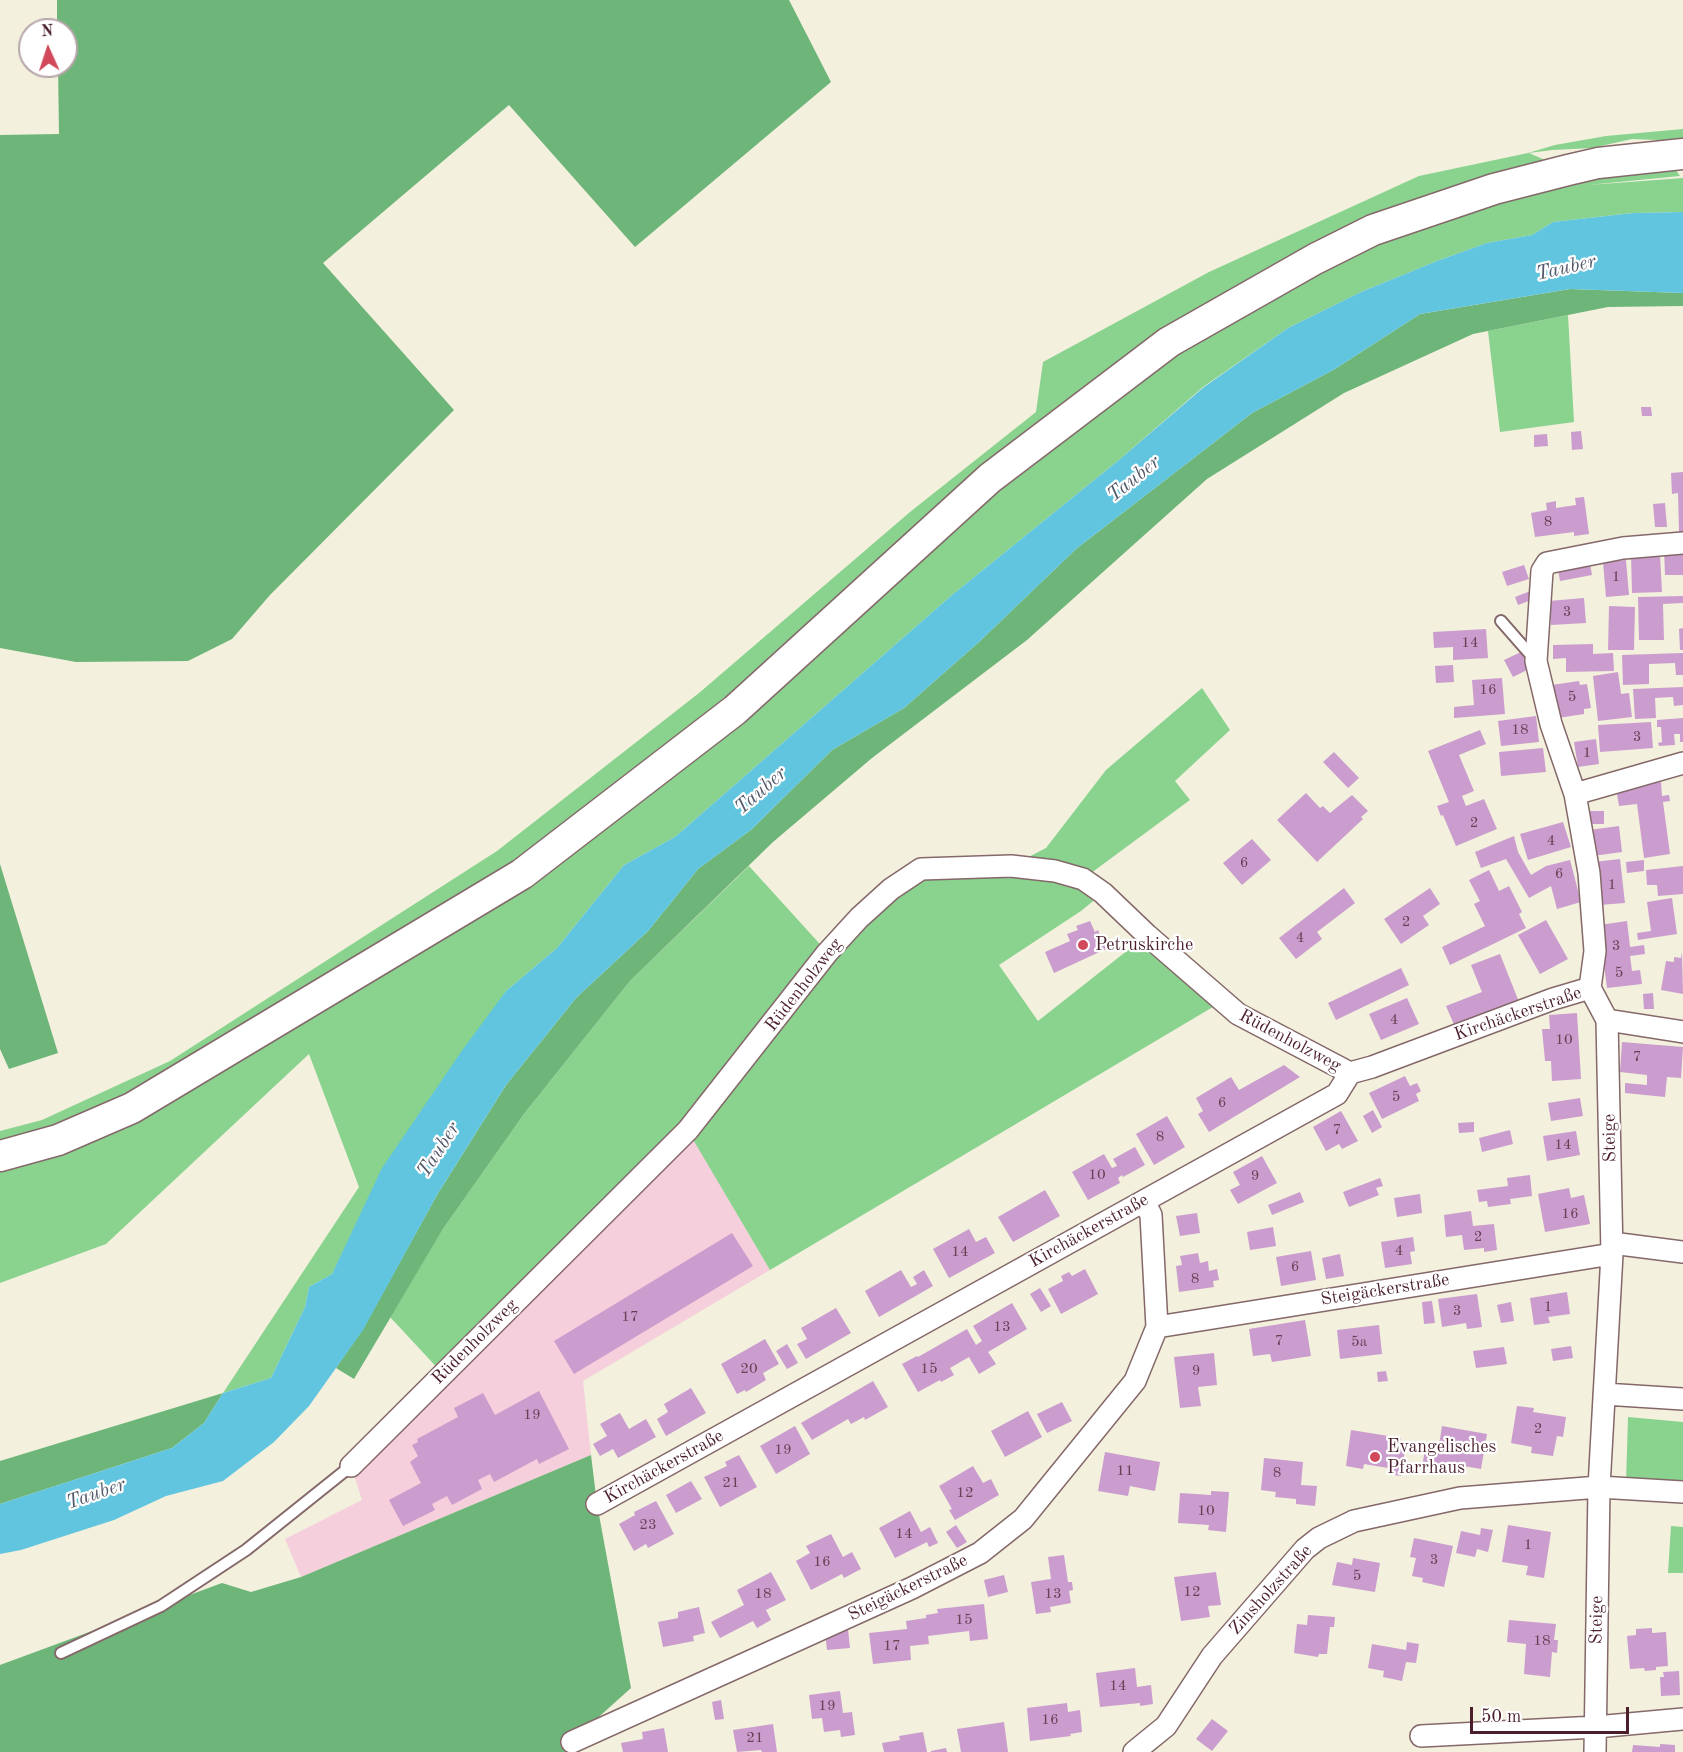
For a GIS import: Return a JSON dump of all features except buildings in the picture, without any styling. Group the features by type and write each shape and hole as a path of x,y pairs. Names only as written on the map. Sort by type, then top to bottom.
{"main road":[{"path":"0,1156 58,1140 132,1108 522,874 735,710 990,478 1169,342 1315,259 1373,230 1494,189 1578,168 1683,154"}],"street":[{"path":"1590,988 1595,951 1589,873 1575,794 1551,724 1536,662 1542,571 1548,563 1623,548 1683,543"},
{"path":"1575,794 1683,763"},
{"name":"Rüdenholzweg","path":"351,1466 688,1130 827,953 859,918 891,889 921,869 1011,866 1055,871 1083,879 1103,893 1147,935 1238,1014 1350,1073"},
{"name":"Steige","path":"1590,988 1607,1020 1612,1248 1599,1487 1595,1752"},
{"name":"Kirchäckerstraße","path":"597,1504 1337,1094 1350,1073 1372,1067 1553,999 1590,988"},
{"path":"1607,1020 1683,1032"},
{"name":"Steigäckerstraße","path":"572,1742 912,1588 980,1553 1023,1519 1135,1381 1157,1327 1151,1215 1144,1202"},
{"name":"Steigäckerstraße","path":"1157,1327 1612,1248 1683,1252"},
{"path":"1604,1394 1683,1399"},
{"path":"1599,1487 1683,1492"},
{"name":"Zinsholzstraße","path":"1134,1752 1166,1726 1212,1656 1305,1550 1319,1538 1354,1521 1460,1498 1599,1487"},
{"path":"1421,1736 1596,1727 1683,1719"}],"lane":[{"path":"1501,621 1536,662"},
{"path":"61,1653 171,1600 246,1550 351,1466"}],"shaded area":[{"path":"688,1130 770,1270 583,1381 591,1455 301,1577 285,1539 362,1500 351,1466"}],"green space":[{"path":"57,0 789,0 831,82 635,247 509,105 323,263 454,410 270,595 232,639 188,661 76,662 0,648 0,135 59,134 58,78 78,78 78,18 57,18"},
{"path":"1683,129 1683,141 1632,139 1592,148 1529,153 1568,170 1673,166 1680,176 1588,185 1683,178 1683,212 1633,213 1553,222 1532,235 1487,243 1437,261 1361,292 1288,328 1203,387 1119,460 952,595 675,837 624,865 557,948 506,991 346,1246 332,1274 309,1287 305,1307 271,1378 223,1393 359,1187 309,1054 106,1244 0,1283 0,1131 42,1120 170,1061 497,851 699,693 910,512 1036,412 1043,362 1209,272 1419,176 1555,145 1606,136"},
{"path":"1570,289 1683,293 1683,306 1608,307 1473,334 1344,393 1207,479 1027,640 872,758 773,842 630,981 524,1114 443,1229 354,1379 336,1368 363,1329 437,1195 506,1085 576,998 648,931 698,869 752,829 832,750 904,708 979,642 1076,549 1252,413 1335,369 1420,314"},
{"path":"1568,315 1574,422 1500,432 1488,331"},
{"path":"1202,688 1230,730 1175,781 1190,800 1083,879 1103,893 1081,911 999,965 1038,1021 1147,935 1223,1001 770,1270 688,1131 443,1374 390,1317 443,1229 524,1114 630,981 749,866 828,953 921,869 1011,866 1046,848 1106,770"},
{"path":"0,864 58,1053 9,1069 0,1049"},
{"path":"223,1393 204,1423 172,1448 0,1504 0,1461"},
{"path":"1628,1417 1683,1422 1683,1481 1626,1483"},
{"path":"591,1455 597,1504 631,1688 572,1741 575,1752 0,1752 0,1665 222,1583 251,1592 301,1577"},
{"path":"1671,1526 1683,1527 1683,1573 1668,1573"}],"water":[{"name":"Tauber","path":"1683,212 1683,293 1570,289 1420,314 1335,369 1252,413 1076,549 979,642 904,708 832,750 752,829 698,869 648,931 576,998 506,1085 437,1195 363,1330 309,1406 274,1442 223,1481 166,1496 114,1520 21,1550 0,1554 0,1504 172,1448 204,1423 223,1393 271,1378 305,1307 309,1287 332,1274 382,1168 461,1052 506,991 557,948 624,865 675,837 952,595 1119,460 1204,387 1288,328 1361,292 1437,261 1487,243 1532,235 1553,222 1633,213"}],"place":[{"name":"Petruskirche","path":"1083,945"},
{"name":"Evangelisches Pfarrhaus","path":"1375,1457"}]}
